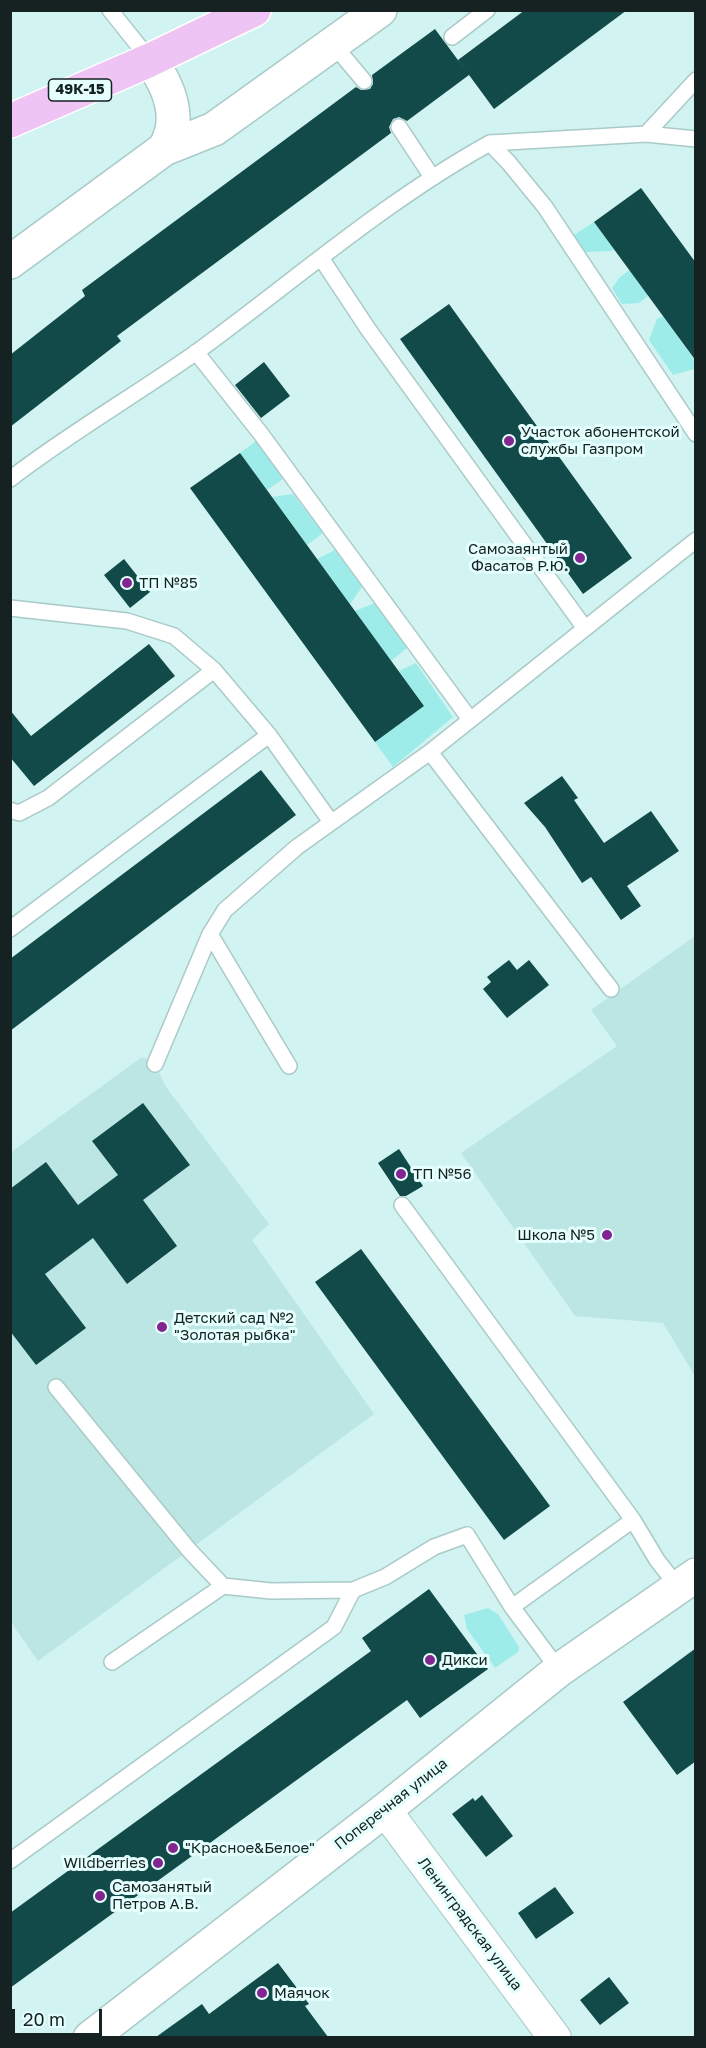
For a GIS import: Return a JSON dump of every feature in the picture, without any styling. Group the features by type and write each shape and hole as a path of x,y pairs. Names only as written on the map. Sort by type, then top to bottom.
{"main road":[{"name":"49К-15","path":"10,121 150,60 254,10"},
{"path":"10,262 164,149 214,129 380,10"},
{"path":"150,60 161,75 171,97 173,128 164,149"},
{"name":"Поперечная улица","path":"90,2037 385,1810 559,1670 687,1581"}],"street":[{"name":"Ленинградская улица","path":"385,1810 555,2037"}],"lane":[{"path":"110,10 150,60"},
{"path":"452,37 487,10"},
{"path":"333,44 364,81"},
{"path":"646,134 696,80"},
{"path":"399,127 432,177"},
{"path":"10,479 41,455 196,352 432,177 490,144 646,134 696,139"},
{"path":"490,144 509,163 545,207 696,434"},
{"path":"321,258 368,329 584,627"},
{"path":"196,352 261,434 469,718"},
{"path":"155,1064 210,934 225,910 297,848 430,752 469,718 696,540"},
{"path":"10,608 127,621 174,636 214,670 269,735 331,822"},
{"path":"10,810 19,813 48,798 214,670"},
{"path":"10,929 269,735"},
{"path":"430,752 611,989"},
{"path":"210,934 290,1066"},
{"path":"402,1205 633,1520 657,1560 687,1581"},
{"path":"56,1387 189,1550 223,1586"},
{"path":"512,1606 633,1520"},
{"path":"112,1662 223,1586 271,1591 353,1590 385,1577 434,1547 466,1535 512,1606 559,1670"},
{"path":"10,1861 334,1627 353,1590"}],"shaded area":[{"path":"594,222 614,249 611,251 585,252 574,235"},
{"path":"630,270 648,296 639,303 622,304 612,288 620,277"},
{"path":"663,316 695,361 694,369 673,375 649,340 657,319"},
{"path":"256,441 283,479 267,490 240,453"},
{"path":"293,494 323,533 307,545 272,497"},
{"path":"335,550 362,587 350,604 317,559"},
{"path":"375,603 407,648 391,661 355,611"},
{"path":"416,663 453,717 393,767 375,742 424,706 399,671"},
{"name":"Школа №5","path":"695,936 695,1376 663,1323 575,1316 461,1153 617,1046 591,1010"},
{"name":"Детский сад №2 \"Золотая рыбка\"","path":"142,1057 155,1064 166,1087 269,1224 252,1240 374,1414 38,1661 11,1622 10,1153"},
{"path":"488,1608 498,1614 519,1647 518,1652 495,1668 467,1629 464,1615"}],"building":[{"path":"525,10 627,10 494,109 458,60"},
{"path":"435,29 469,75 407,121 399,117 393,119 389,127 391,133 117,336 121,341 10,427 10,355 85,296 82,290 356,87 361,90 370,89 373,84 372,75"},
{"path":"641,188 696,263 696,361 594,222"},
{"path":"449,304 632,558 583,594 400,339"},
{"path":"264,362 290,396 261,418 235,385"},
{"path":"240,453 424,706 375,742 190,488"},
{"name":"ТП №85","path":"124,559 150,592 130,608 104,575"},
{"path":"149,644 175,676 34,786 10,757 10,710 31,736"},
{"path":"261,770 296,815 10,1031 10,959"},
{"path":"562,776 578,798 574,800 604,843 651,811 679,851 627,886 641,906 621,920 591,877 582,883 545,827 524,803"},
{"path":"509,960 517,970 529,960 549,985 507,1018 483,989 491,982 487,977"},
{"path":"143,1103 190,1165 143,1200 177,1246 127,1284 93,1238 45,1274 86,1328 36,1365 10,1331 10,1189 46,1162 78,1205 118,1175 92,1141"},
{"name":"ТП №56","path":"399,1149 423,1186 406,1196 400,1196 378,1163"},
{"path":"361,1249 550,1506 504,1540 315,1282"},
{"path":"429,1589 488,1669 420,1718 407,1700 10,1988 10,1913 371,1651 362,1638"},
{"path":"696,1648 696,1761 677,1775 623,1702"},
{"path":"482,1795 513,1836 486,1857 452,1814 473,1798 475,1801"},
{"path":"555,1887 574,1913 536,1939 518,1913"},
{"path":"278,1963 309,2004 305,2006 328,2037 156,2037 202,2004 209,2014"},
{"path":"609,1977 629,2003 600,2025 580,2000"}],"place":[{"name":"Участок абонентской службы Газпром","path":"509,441"},
{"name":"Самозаянтый Фасатов Р.Ю.","path":"580,558"},
{"name":"ТП №85","path":"127,583"},
{"name":"ТП №56","path":"401,1174"},
{"name":"Школа №5","path":"607,1235"},
{"name":"Детский сад №2 \"Золотая рыбка\"","path":"162,1327"},
{"name":"Дикси","path":"430,1660"},
{"name":"\"Красное&Белое\"","path":"173,1848"},
{"name":"Wildberries","path":"158,1863"},
{"name":"Самозанятый Петров А.В.","path":"100,1896"},
{"name":"Маячок","path":"262,1993"}]}
